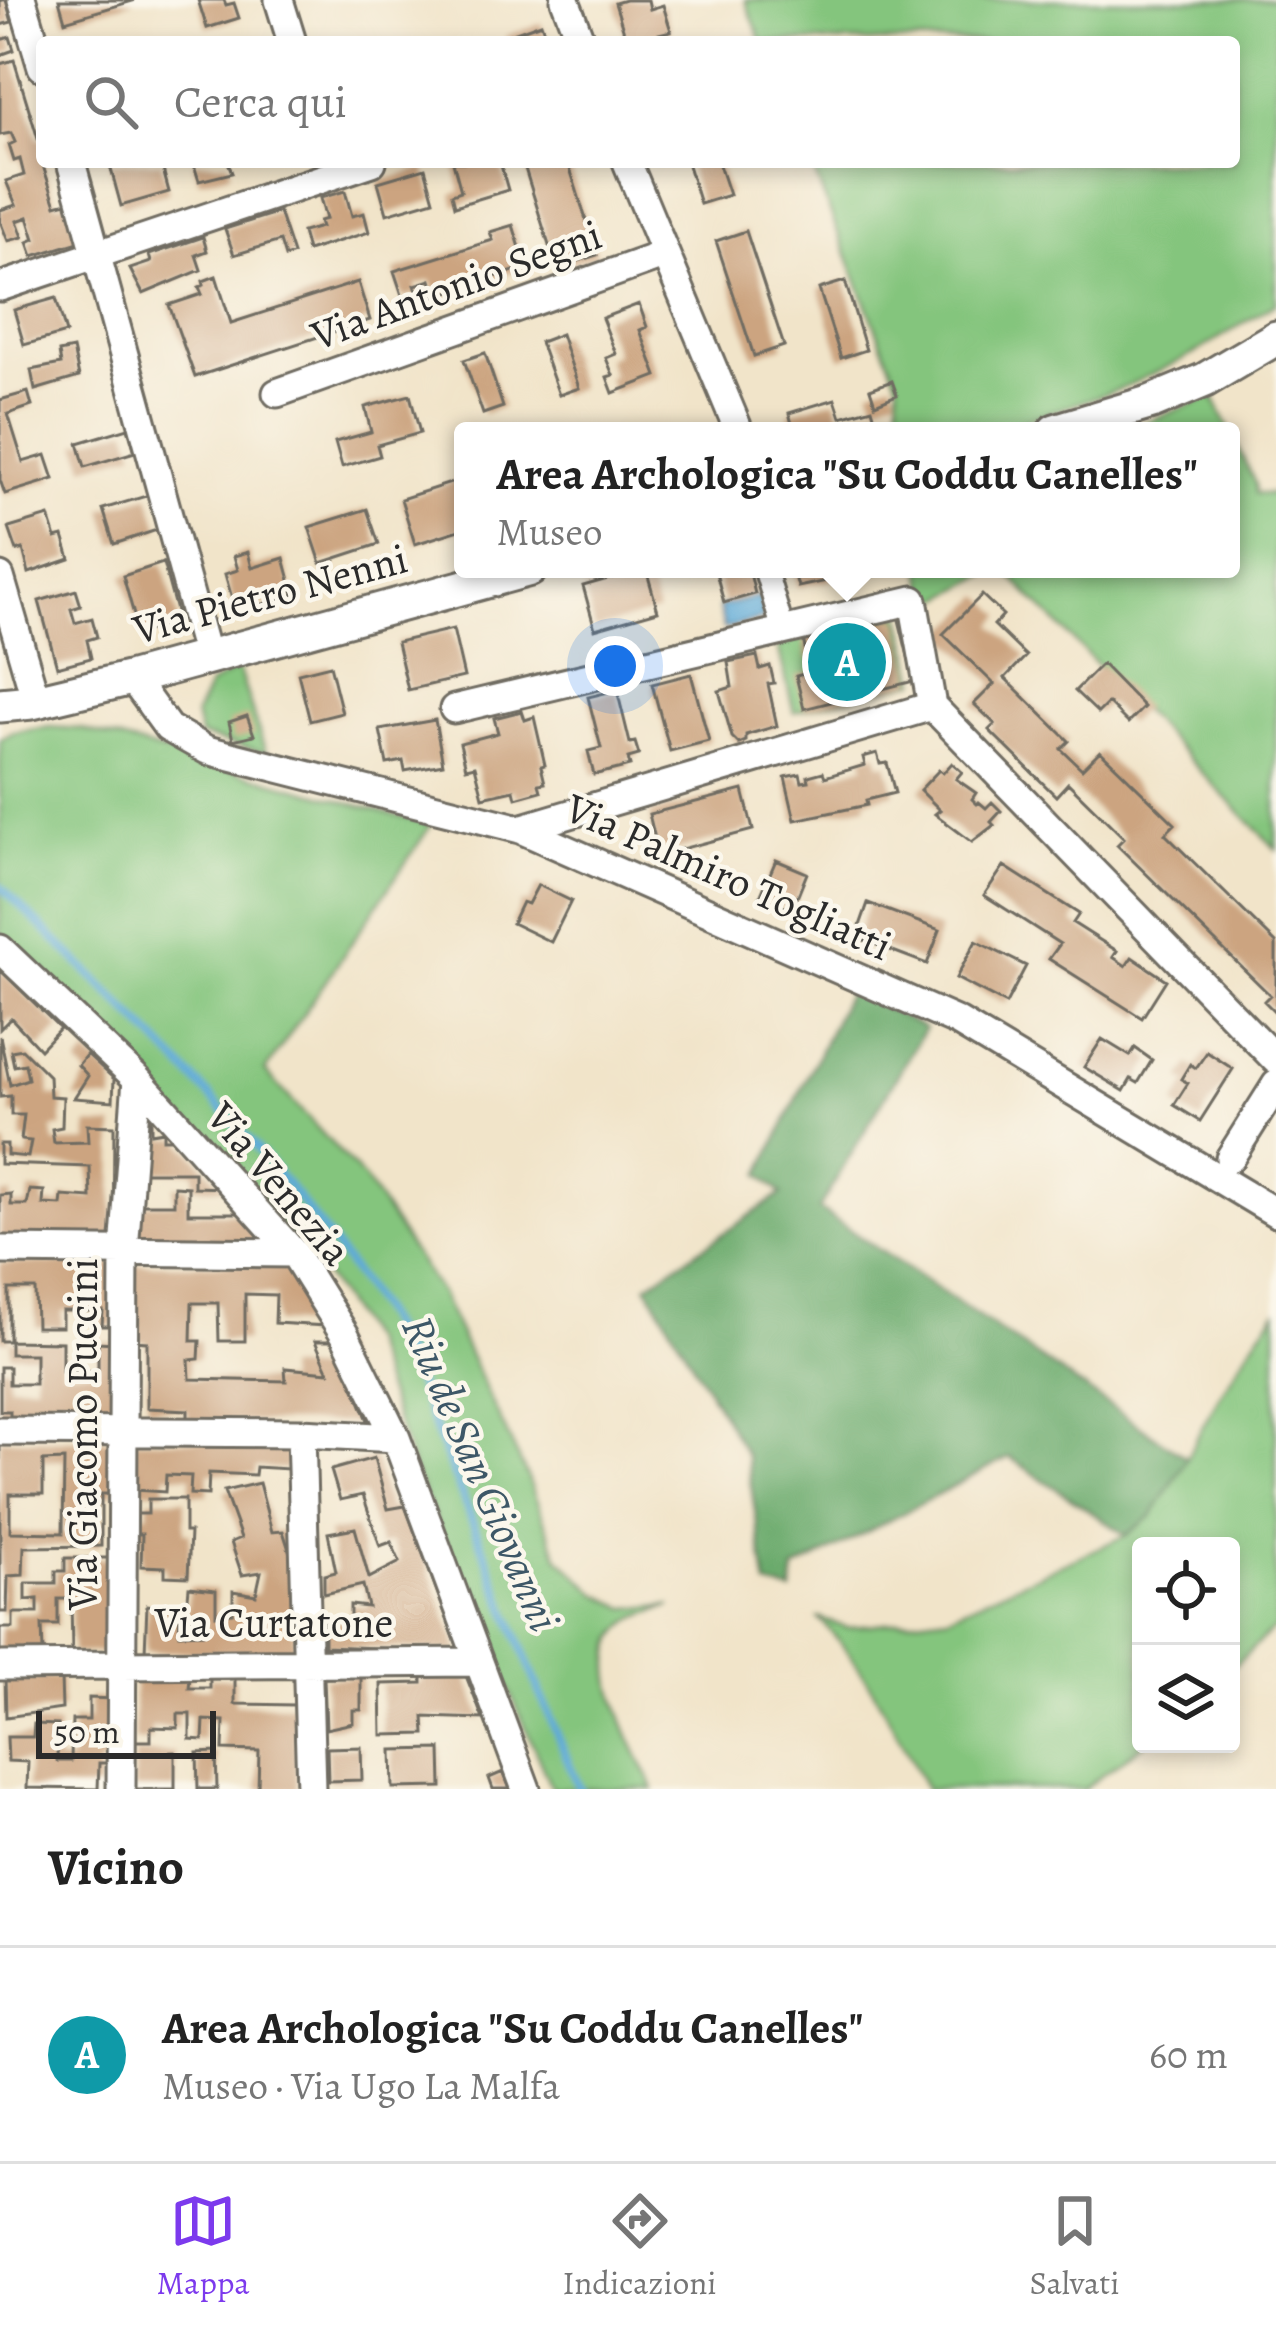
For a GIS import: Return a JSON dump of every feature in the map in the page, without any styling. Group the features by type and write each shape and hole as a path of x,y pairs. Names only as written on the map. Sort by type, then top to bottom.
{"street":[{"path":"22,0 36,47"},
{"path":"279,0 290,36"},
{"path":"565,0 579,36"},
{"path":"73,168 208,657"},
{"path":"0,287 99,256 331,168"},
{"name":"Via Antonio Segni","path":"629,168 735,422"},
{"name":"Via Antonio Segni","path":"277,393 663,255"},
{"path":"1085,422 1205,380 1276,338"},
{"path":"0,578 32,687 16,703"},
{"name":"Via Pietro Nenni","path":"0,718 16,703 132,678 497,578"},
{"path":"768,578 783,630"},
{"path":"454,710 913,601 932,706 1276,1060"},
{"name":"Via Palmiro Togliatti","path":"132,678 168,728 207,750 520,829 958,1022 1276,1213"},
{"path":"520,829 932,706"},
{"name":"Via Venezia","path":"0,949 137,1079 294,1253 345,1335 396,1438 526,1789"},
{"name":"Via Giacomo Puccini","path":"121,1789 124,1251 137,1079"},
{"path":"1230,1158 1276,1085"},
{"path":"0,1250 294,1253"},
{"path":"0,1431 396,1438"},
{"path":"301,1433 311,1789"},
{"name":"Via Curtatone","path":"0,1666 476,1662"}],"green space":[{"path":"745,0 1276,0 1276,303 1194,354 1120,389 1020,422 900,422 898,383 812,168 1240,168 1240,36 760,36"},
{"path":"1213,396 1226,422 1146,422"},
{"path":"1240,452 1256,494 1276,494 1276,849 1013,578 1240,578"},
{"path":"923,578 980,578 930,605"},
{"path":"901,613 917,681 794,712 777,643"},
{"path":"238,668 266,753 200,736 195,715 209,686"},
{"path":"50,727 81,729 431,825 265,1071 365,1180 441,1295 527,1476 559,1558 598,1594 626,1608 672,1606 628,1623 615,1639 610,1658 617,1704 654,1789 552,1789 412,1466 369,1342 325,1276 0,933 0,739"},
{"path":"849,990 925,1028 819,1209 1187,1458 1152,1516 1126,1535 1009,1457 795,1570 792,1592 767,1586 746,1455 647,1285 782,1194 760,1175"},
{"path":"1276,1312 1276,1627 1240,1660 1240,1537 1132,1537 1132,1753 1084,1789 926,1789 865,1676 817,1617 847,1628 948,1615 1127,1535 1163,1497"}],"water":[{"path":"760,596 764,619 724,629 719,607"}],"building":[{"path":"0,0 6,0 12,22 0,25"},
{"path":"59,0 133,0 133,1 65,21"},
{"path":"198,0 234,3 239,18 207,28"},
{"path":"648,0 650,9 663,5 671,31 625,36 615,3"},
{"path":"541,23 546,36 505,36"},
{"path":"10,37 14,50 0,55 0,40"},
{"path":"14,60 36,132 36,168 44,168 56,205 67,202 79,242 33,256 28,242 35,239 28,217 17,221 23,237 8,241 0,221 0,210 16,205 6,181 24,175 9,145 15,142 11,133 0,135 0,64"},
{"path":"111,168 163,168 169,192 121,206"},
{"path":"195,168 230,168 232,173 199,181"},
{"path":"425,168 434,200 387,214 378,182"},
{"path":"455,168 502,168 508,190 455,206 452,194 461,191"},
{"path":"525,168 570,168 597,255 556,268"},
{"path":"689,168 720,168 729,195 700,204"},
{"path":"345,191 352,216 364,213 369,232 307,251 302,232 321,227 319,221 326,219 320,198"},
{"path":"279,212 293,254 285,257 280,241 234,255 225,229"},
{"path":"513,225 526,267 436,296 431,280 415,285 418,293 403,298 394,271 493,240 490,232"},
{"path":"746,231 784,346 754,356 716,241"},
{"path":"203,237 207,251 196,255 201,270 143,294 130,269 151,262 149,255"},
{"path":"216,276 231,323 358,282 370,320 195,377 169,305 202,294 203,281"},
{"path":"845,281 866,350 841,358 819,289"},
{"path":"56,298 66,333 24,345 14,310"},
{"path":"639,304 647,327 640,330 657,376 613,393 606,358 616,354 602,318"},
{"path":"561,334 579,388 559,395 540,342"},
{"path":"73,349 79,377 35,390 31,370 61,364 59,352"},
{"path":"485,353 503,407 483,414 464,360"},
{"path":"892,381 897,395 875,404 870,389"},
{"path":"28,392 32,406 8,414 23,462 46,455 54,479 5,494 0,480 0,400"},
{"path":"410,395 420,433 377,445 380,456 342,467 335,442 371,432 365,407"},
{"path":"835,399 841,417 872,408 876,422 792,422 789,413"},
{"path":"128,428 135,452 85,467 78,443"},
{"path":"454,482 454,532 415,544 401,499"},
{"path":"149,495 160,529 114,544 103,509"},
{"path":"367,509 379,544 321,563 309,527"},
{"path":"49,516 56,538 63,536 70,559 29,573 23,549 17,551 9,528"},
{"path":"248,552 252,568 284,558 294,595 236,612 225,574 238,570 234,556"},
{"path":"163,563 179,622 139,633 123,576"},
{"path":"613,578 649,578 658,611 595,629 583,586"},
{"path":"717,578 751,578 755,594 724,603"},
{"path":"796,578 841,578 798,587"},
{"path":"76,590 81,606 71,609 75,623 92,618 97,637 87,640 91,658 57,667 39,601"},
{"path":"982,595 1003,615 994,625 1026,656 1005,678 1069,741 1061,749 1082,769 1100,751 1175,824 1165,834 1276,943 1276,1013 1264,1001 1270,995 1117,845 1124,838 1068,783 1056,796 989,730 995,724 974,704 994,684 943,634"},
{"path":"898,616 914,681 804,709 796,676 830,667 822,635"},
{"path":"453,629 464,677 408,690 397,642"},
{"path":"819,634 824,655 807,659 803,638"},
{"path":"757,656 760,669 770,666 774,683 768,684 777,726 746,735 746,741 739,744 732,737 719,691 732,687 728,662"},
{"path":"1102,664 1144,707 1128,723 1108,703 1098,713 1075,691"},
{"path":"330,665 342,713 310,721 298,673"},
{"path":"691,674 709,741 670,751 652,684"},
{"path":"617,690 630,743 635,742 639,755 628,758 630,766 594,775 588,751 601,748 588,697"},
{"path":"522,711 525,720 534,717 545,783 539,784 541,791 516,798 514,790 483,797 475,766 466,768 460,743 498,733 494,718"},
{"path":"247,716 254,735 233,740 229,722"},
{"path":"435,720 443,764 405,771 403,761 387,764 380,730"},
{"path":"877,753 880,764 887,763 895,793 866,800 867,805 795,820 785,777 800,774 802,782 823,772 825,777 865,765 863,757"},
{"path":"952,763 962,772 956,779 976,793 972,799 977,804 986,808 992,802 1001,811 991,822 994,825 972,842 935,814 940,810 920,790"},
{"path":"743,790 753,830 659,855 649,814"},
{"path":"776,860 807,873 792,910 760,897"},
{"path":"1004,866 1079,914 1073,923 1117,951 1113,957 1126,966 1132,957 1166,980 1142,1018 1049,959 1060,944 984,895"},
{"path":"538,885 571,901 551,942 512,923 522,902 528,904"},
{"path":"868,903 940,930 927,964 856,937"},
{"path":"976,941 1026,966 1006,1004 956,978"},
{"path":"0,970 60,1028 40,1049 11,1018 0,1029"},
{"path":"0,1036 10,1085 28,1079 25,1064 14,1066 11,1051 22,1049 49,1076 50,1096 63,1097 62,1127 52,1129 54,1143 88,1142 87,1125 114,1126 113,1241 0,1241 0,1195 11,1194 11,1205 27,1205 30,1190 44,1191 43,1204 61,1205 62,1196 91,1198 90,1167 0,1164 0,1144 7,1144 7,1155 28,1157 31,1141 21,1140 24,1115 11,1115 11,1096 0,1097"},
{"path":"1102,1039 1130,1056 1135,1048 1152,1060 1138,1083 1131,1079 1124,1091 1084,1067"},
{"path":"1207,1052 1233,1069 1200,1121 1174,1105 1188,1083 1181,1079 1190,1064 1196,1068"},
{"path":"87,1054 114,1079 113,1101 74,1098 88,1076 78,1065"},
{"path":"137,1120 151,1120 151,1133 163,1131 163,1139 179,1139 224,1188 194,1187 194,1172 136,1172"},
{"path":"174,1186 188,1187 188,1213 247,1213 269,1244 134,1240 135,1204 174,1204"},
{"path":"0,1263 115,1264 114,1326 102,1326 103,1311 62,1311 62,1327 36,1327 35,1289 9,1289 9,1341 0,1341"},
{"path":"134,1264 285,1265 327,1326 275,1323 276,1295 245,1294 245,1341 219,1341 218,1303 192,1303 191,1341 200,1341 199,1359 189,1360 190,1379 286,1381 285,1368 329,1372 315,1341 336,1341 369,1423 188,1421 188,1410 147,1408 147,1342 133,1341"},
{"path":"10,1341 62,1342 62,1371 98,1371 98,1342 114,1343 114,1421 10,1421 10,1411 0,1411 0,1367 9,1367 9,1384 35,1384 35,1354 10,1354"},
{"path":"0,1439 114,1440 114,1494 101,1494 101,1546 24,1547 23,1575 8,1576 7,1612 0,1612","holes":["64,1460 63,1533 10,1532 10,1494 43,1494 43,1461"]},
{"path":"134,1440 289,1442 288,1469 256,1467 255,1475 209,1473 208,1495 190,1494 191,1476 166,1475 165,1492 134,1490"},
{"path":"374,1458 388,1509 405,1506 459,1651 324,1646 324,1619 350,1622 350,1605 368,1607 363,1585 324,1594 324,1575 336,1572 328,1533 355,1528 369,1578 400,1562 391,1542 380,1546 363,1495 340,1500 331,1470"},
{"path":"259,1483 272,1532 283,1531 296,1572 294,1652 145,1652 147,1605 180,1610 179,1634 206,1633 207,1622 186,1619 189,1587 216,1590 216,1615 233,1613 233,1591 256,1595 261,1572 242,1575 231,1542 241,1538 224,1491"},
{"path":"148,1499 185,1499 185,1532 190,1532 188,1577 165,1576 165,1567 141,1566 142,1534 134,1534 134,1514 148,1514"},
{"path":"65,1558 114,1558 114,1652 72,1653 71,1599 58,1599 58,1625 42,1625 43,1653 0,1653 0,1628 13,1628 13,1613 38,1613 38,1599 26,1600 26,1583 56,1583 56,1571 65,1571"},
{"path":"466,1676 483,1719 424,1717 425,1734 382,1735 381,1684"},
{"path":"361,1677 361,1710 353,1710 353,1723 326,1729 324,1678"},
{"path":"5,1678 61,1678 62,1709 6,1717"},
{"path":"134,1678 190,1678 189,1688 210,1688 210,1678 235,1678 235,1704 294,1705 297,1789 258,1789 259,1751 223,1750 224,1721 204,1720 203,1740 190,1739 190,1714 178,1714 178,1728 151,1727 151,1741 134,1741"},
{"path":"89,1698 113,1699 111,1763 99,1763 98,1789 27,1788 28,1762 8,1761 7,1737 33,1737 34,1724 58,1725 57,1761 71,1761 72,1720 89,1720"},
{"path":"361,1747 362,1780 328,1781 327,1748"},
{"path":"441,1749 442,1787 393,1788 392,1750"},
{"path":"175,1752 175,1789 134,1789 134,1754"},
{"path":"216,1752 217,1789 198,1789 197,1753"},
{"path":"503,1772 510,1789 493,1789 489,1778"}],"waterway":[{"name":"Riu de San Giovanni","path":"0,886 160,1044 262,1154 353,1272 394,1335 580,1789"}],"place":[{"name":"Area Archologica \"Su Coddu Canelles\"","path":"847,662"}]}
